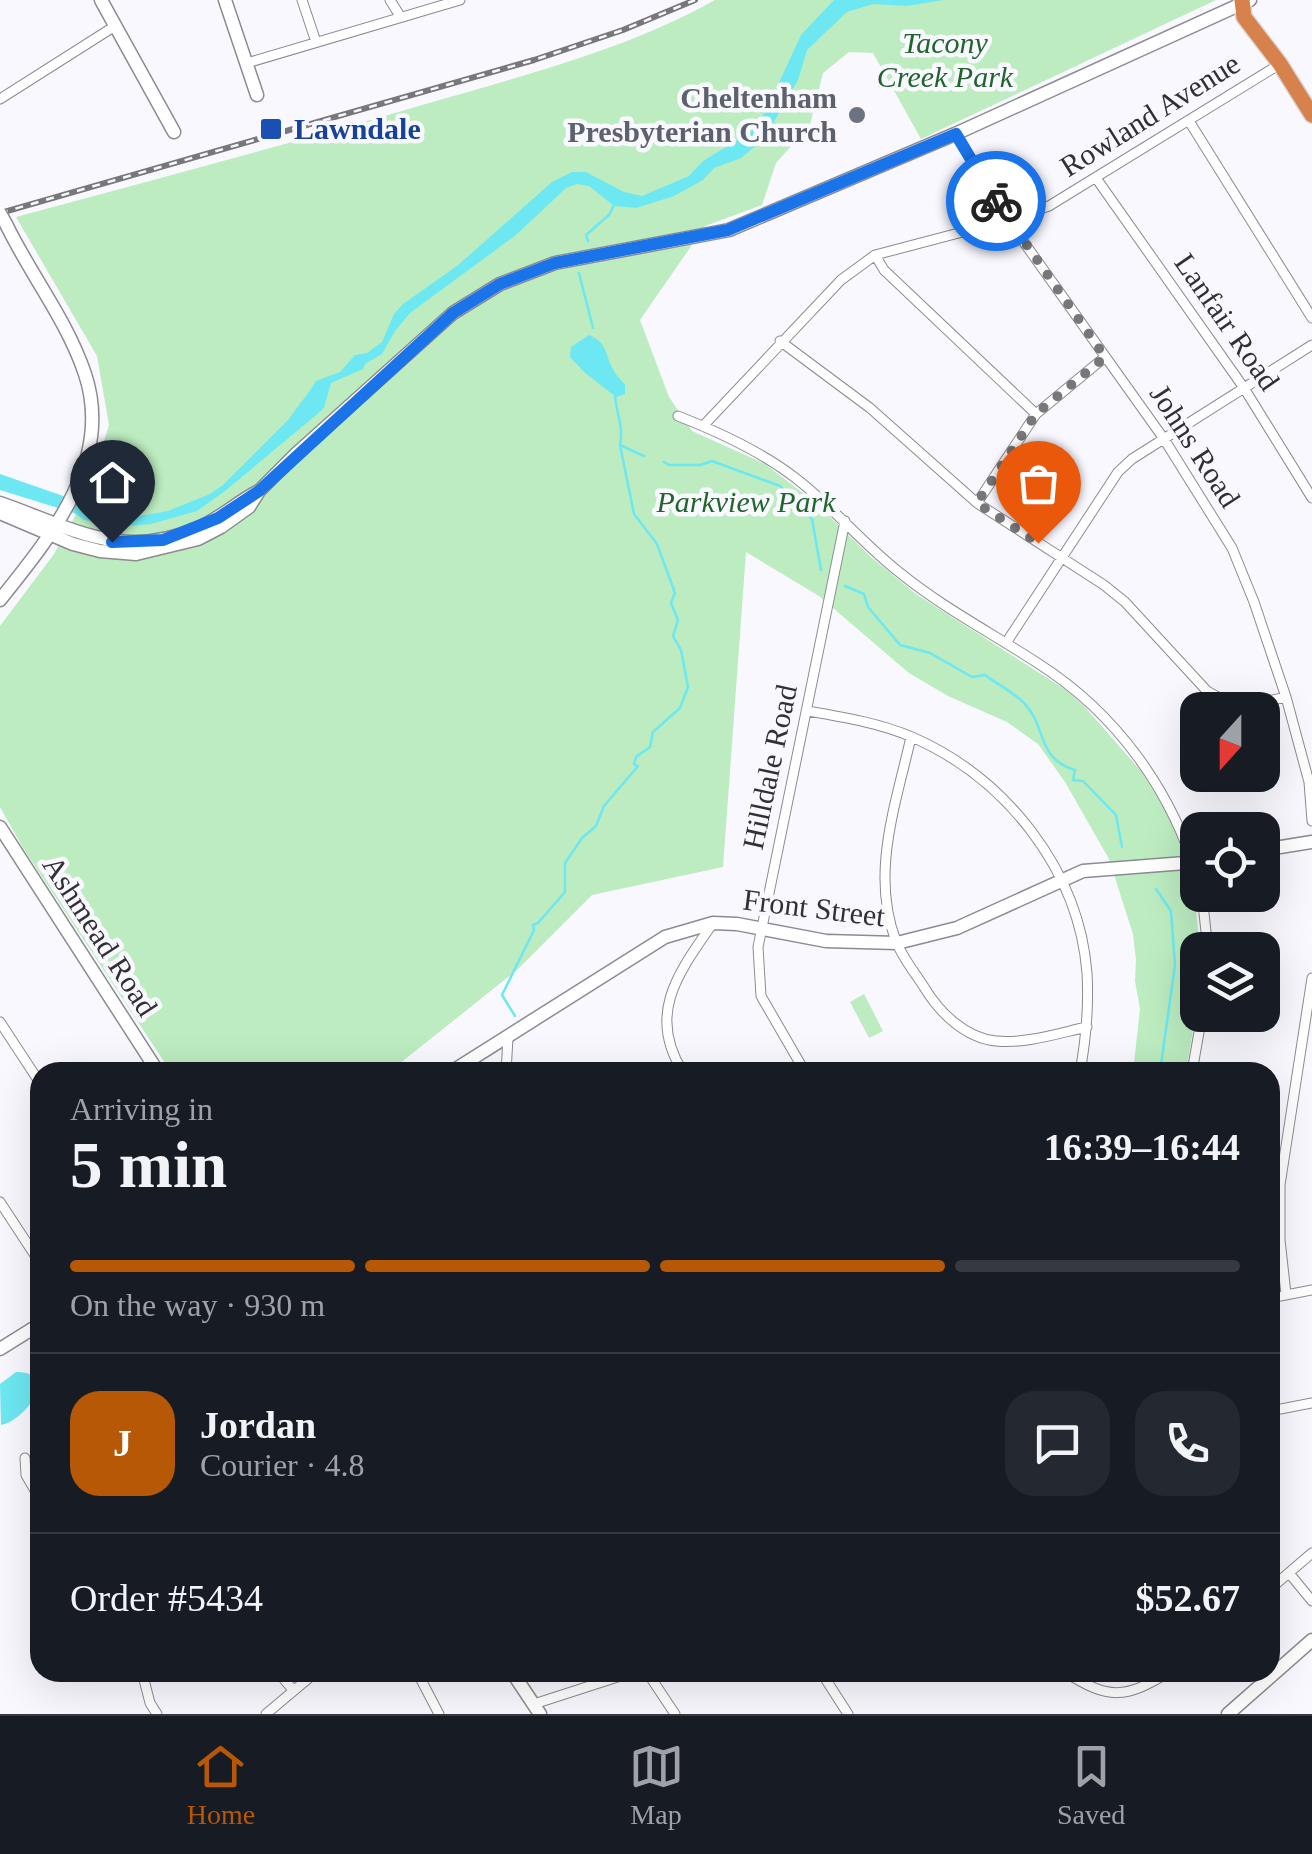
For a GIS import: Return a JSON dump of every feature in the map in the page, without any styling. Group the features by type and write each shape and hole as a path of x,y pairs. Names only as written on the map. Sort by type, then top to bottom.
{"highway":[{"path":"1246,1 1312,115"}],"street":[{"path":"101,0 174,132"},
{"path":"225,0 258,95"},
{"path":"302,0 316,42"},
{"path":"390,0 400,16"},
{"path":"247,63 460,0"},
{"path":"0,503 58,526 100,551 136,554 198,539 248,507 259,491 453,313 500,284 555,263 728,230 956,134 1246,1"},
{"path":"0,99 115,26"},
{"name":"Rowland Avenue","path":"703,426 840,280 876,255 1048,206 1280,64"},
{"path":"1189,121 1312,318"},
{"name":"Johns Road","path":"956,134 1008,220 1164,439 1232,548 1286,696 1309,782 1312,821"},
{"name":"Lanfair Road","path":"1096,178 1244,388 1312,498"},
{"path":"0,600 58,526 84,467 95,422 86,376 3,218"},
{"path":"876,255 884,270 1036,414"},
{"path":"780,342 870,408 977,503 1126,602 1207,691 1245,706 1286,696"},
{"path":"1006,643 1118,472 1132,459 1312,345"},
{"path":"977,503 1036,414 1105,357"},
{"path":"678,416 779,466 910,581 1065,682 1141,761 1180,825"},
{"path":"0,513 112,542 143,543 195,530 259,491"},
{"name":"Hilldale Road","path":"799,1062 761,996 757,971 761,926 845,521"},
{"path":"808,711 872,724 911,737 952,758 992,789 1034,835 1063,878 1086,968 1088,1027 1082,1062"},
{"path":"911,737 884,868 886,905 897,943 932,1000 951,1020 979,1036 996,1041 1019,1040 1088,1027"},
{"name":"Ashmead Road","path":"0,827 152,1062"},
{"path":"1280,847 1312,842"},
{"name":"Front Street","path":"468,1062 664,937 713,923 761,926 826,942 897,943 957,928 1083,870 1180,863"},
{"path":"678,1062 666,1029 670,999 680,973 713,923"},
{"path":"1286,1294 1280,1240 1280,1185 1312,978"},
{"path":"0,1022 30,1068"},
{"path":"1194,1062 1199,1032"},
{"path":"507,1062 508,1038"},
{"path":"0,1202 30,1248"},
{"path":"1280,1296 1312,1290"},
{"path":"0,1349 30,1330"},
{"path":"1280,1409 1312,1403"},
{"path":"25,1458 30,1482"},
{"path":"1280,1581 1312,1553"},
{"path":"1289,1573 1312,1601"},
{"path":"1280,1670 1310,1645"},
{"path":"144,1682 157,1714"},
{"path":"286,1682 292,1690"},
{"path":"266,1714 303,1682"},
{"path":"422,1682 439,1714"},
{"path":"519,1682 537,1709 607,1682"},
{"path":"654,1682 675,1714"},
{"path":"827,1682 848,1714"},
{"path":"1084,1682 1102,1692 1138,1692 1154,1682"},
{"path":"1228,1714 1266,1682"}],"green space":[{"path":"715,0 1216,0 921,139 873,53 849,52 823,73 810,125 776,163 762,205 705,226 640,320 669,397 692,431 765,464 817,504 916,594 1066,690 1141,771 1180,841 1180,912 1196,912 1198,932 1180,932 1180,1032 1193,1032 1188,1062 1134,1062 1140,1009 1133,934 1109,859 1065,782 1038,744 1007,722 948,696 909,673 819,596 746,552 723,867 592,895 517,970 402,1062 164,1062 0,807 0,626 54,554 89,491 109,425 97,356 16,217 543,70 648,33"},
{"path":"864,994 883,1031 869,1038 850,1002"}],"water":[{"path":"834,0 943,0 907,6 873,4 847,12 807,50 798,80 764,139 741,158 714,168 703,180 674,196 636,208 614,206 589,186 577,184 566,188 516,235 410,313 382,354 363,369 331,383 324,408 197,511 129,526 84,520 74,513 0,490 0,474 95,507 140,516 168,511 210,494 289,419 316,381 340,372 355,355 367,353 382,342 394,314 403,304 457,266 552,182 572,172 586,172 624,192 642,196 689,176 703,161 751,132 766,111 801,35"},
{"path":"589,335 603,346 625,385 625,394 616,397 570,357 571,347"},
{"path":"16,1372 30,1375 30,1403 20,1415 1,1425 0,1384"}],"waterway":[{"path":"588,241 586,235 609,215 615,203"},
{"path":"579,273 593,328"},
{"path":"615,395 620,445 644,456"},
{"path":"515,1016 502,995 533,925 565,892 565,863 582,838 596,826 604,806 638,766 634,764 636,757 650,747 653,732 680,708 688,687 681,650 673,636 678,620 671,603 675,593 657,544 634,514 620,445"},
{"path":"664,462 700,465 712,461 780,486 812,519 821,570"},
{"path":"845,586 864,594 868,607 900,645 930,653 972,677 985,675 1024,703 1054,758 1075,770 1073,780 1083,781 1116,815 1122,847"},
{"path":"1156,889 1171,911 1175,965 1161,1062"}],"railway":[{"path":"0,213 534,60 695,0"}],"way so far":[{"path":"996,201 1105,357 1036,414 977,503 1038,543"}],"place":[{"name":"Cheltenham Presbyterian Church","path":"857,115"},
{"name":"Lawndale","path":"271,129"}],"route":[{"path":"112,542 163,540 218,518 259,491 453,313 500,284 533,271 555,263 728,230 956,134 996,201"}],"park label":[{"name":"Tacony Creek Park","path":"945,60"},
{"name":"Parkview Park","path":"746,502"}]}
